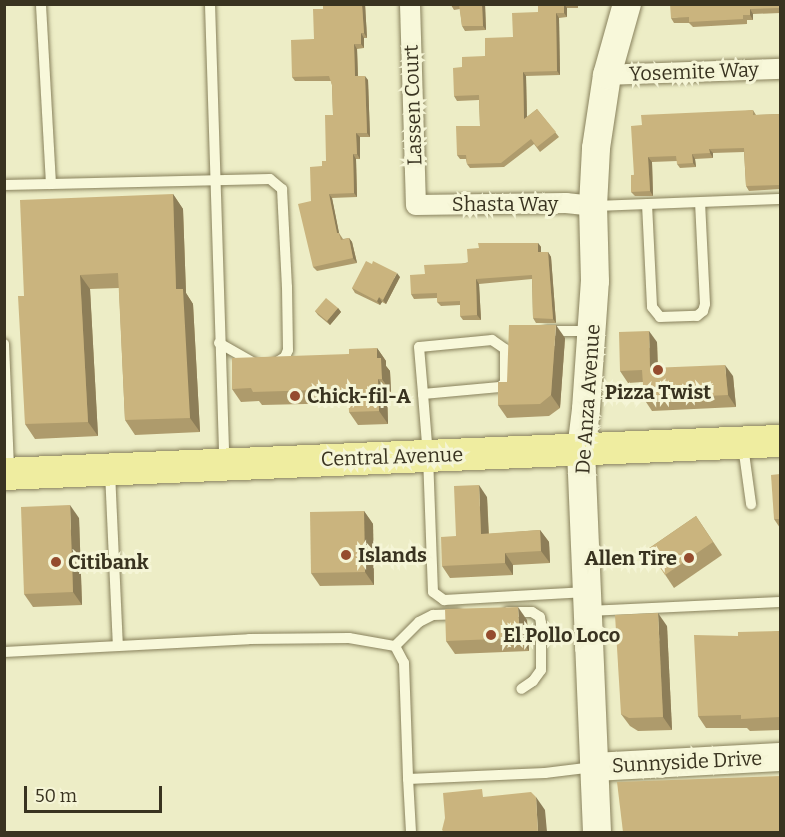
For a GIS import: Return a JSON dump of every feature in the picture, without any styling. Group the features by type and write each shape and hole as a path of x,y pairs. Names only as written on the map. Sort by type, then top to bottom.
{"main road":[{"name":"Central Avenue","path":"7,474 780,441"}],"street":[{"name":"Lassen Court","path":"410,4 412,209"},
{"name":"De Anza Avenue","path":"597,832 581,450 595,281 593,207 596,148 607,75 627,4"},
{"name":"Yosemite Way","path":"607,75 780,69"},
{"name":"Shasta Way","path":"412,209 566,203 593,207"},
{"name":"Sunnyside Drive","path":"594,767 780,758"}],"lane":[{"path":"41,4 51,184"},
{"path":"210,4 224,464"},
{"path":"4,185 270,179 282,189 288,350 285,357 278,363 255,364 219,343"},
{"path":"593,207 780,199"},
{"path":"647,204 652,307 660,317 697,316 703,312 705,304 700,203"},
{"path":"530,330 592,331"},
{"path":"510,333 492,340 419,347 428,456 431,587 437,597 444,600 780,602"},
{"path":"423,394 500,387 505,383 505,349 492,340"},
{"path":"4,344 7,474"},
{"path":"743,442 751,504"},
{"path":"110,469 118,645"},
{"path":"501,613 532,612 540,617 542,670 533,681 521,689"},
{"path":"395,646 420,622 432,615 467,614"},
{"path":"4,652 118,645 349,638 395,646"},
{"path":"395,646 404,663 411,832"},
{"path":"408,779 545,773 594,767"}],"building":[{"path":"323,4 362,4 364,33 361,33 361,44 354,44 355,76 365,76 367,133 356,133 357,154 353,154 354,193 329,194 337,233 341,240 349,238 353,258 313,267 298,204 311,201 310,167 322,166 322,161 326,161 325,115 333,115 332,85 329,76 292,77 291,40 314,39 313,9 323,9"},
{"path":"451,4 482,4 483,26 462,26 459,5"},
{"path":"538,4 564,4 564,13 556,13 557,71 523,72 524,119 537,109 556,132 537,147 531,139 501,163 467,164 466,155 457,155 456,126 480,126 479,95 454,96 453,68 462,67 462,57 485,56 485,38 513,37 512,13 538,12"},
{"path":"670,4 780,4 780,8 750,9 750,15 743,15 743,19 689,22 689,17 671,18"},
{"path":"753,110 753,115 780,114 780,185 746,186 744,148 709,149 710,153 692,154 693,163 677,164 676,156 648,157 650,191 631,192 631,175 634,175 631,126 642,125 641,115"},
{"path":"173,194 176,289 183,289 190,418 125,420 118,273 80,275 88,422 25,424 18,296 24,296 20,200"},
{"path":"478,243 538,243 538,252 548,252 553,319 533,318 532,275 476,279 477,315 460,316 460,301 437,302 437,293 411,294 410,275 425,274 424,265 468,263 467,249 479,248"},
{"path":"366,261 372,264 373,261 397,273 383,300 379,297 377,301 352,288"},
{"path":"326,298 338,308 327,321 315,311"},
{"path":"509,325 556,325 551,395 540,404 498,405 498,382 507,382"},
{"path":"649,331 650,368 725,365 728,395 644,399 642,370 620,371 619,332"},
{"path":"377,348 377,358 381,358 382,379 378,379 379,411 349,412 348,389 253,392 251,388 232,389 232,358 349,354 349,349"},
{"path":"780,474 780,519 774,519 771,475"},
{"path":"479,485 481,534 540,530 541,551 505,553 505,563 442,566 441,537 456,536 454,486"},
{"name":"Citibank","path":"70,505 73,592 24,594 21,507"},
{"name":"Islands","path":"364,511 365,572 311,573 310,512"},
{"path":"696,516 713,542 665,575 648,549"},
{"path":"518,607 520,638 446,641 445,609"},
{"path":"658,613 663,717 629,718 621,714 615,615"},
{"path":"780,631 780,717 741,719 741,715 698,716 694,635 738,636 738,632"},
{"path":"780,776 780,832 623,832 617,782"},
{"path":"482,789 483,797 531,792 536,797 538,832 444,832 442,830 445,818 443,793"}],"place":[{"name":"Pizza Twist","path":"658,370"},
{"name":"Chick-fil-A","path":"295,396"},
{"name":"Islands","path":"346,555"},
{"name":"Allen Tire","path":"689,558"},
{"name":"Citibank","path":"56,562"},
{"name":"El Pollo Loco","path":"491,635"}]}
